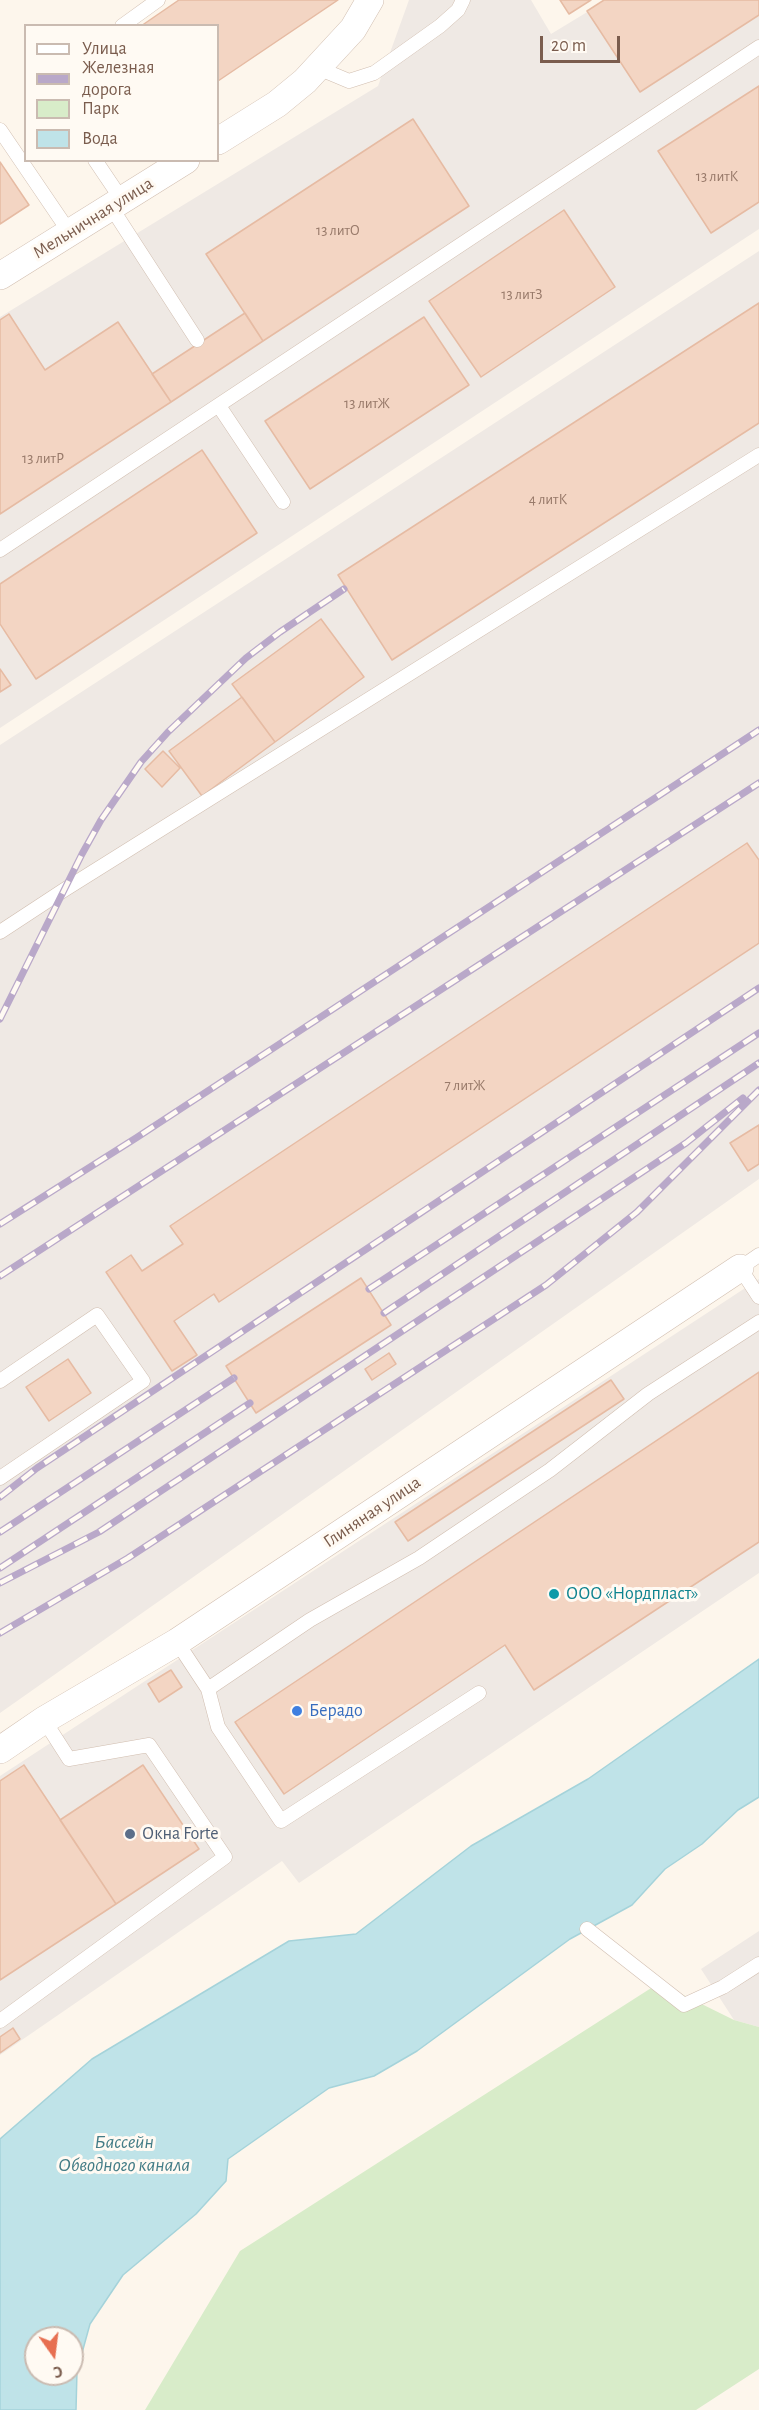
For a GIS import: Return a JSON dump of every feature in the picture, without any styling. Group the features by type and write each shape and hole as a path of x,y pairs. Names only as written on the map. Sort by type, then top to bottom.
{"street":[{"path":"219,140 277,104 318,68 353,29 369,0"},
{"name":"Мельничная улица","path":"0,276 183,162"},
{"name":"Глиняная улица","path":"0,1750 44,1720 177,1642 750,1262"}],"lane":[{"path":"125,24 158,0"},
{"path":"318,68 350,81 374,73 441,26 458,10 463,0"},
{"path":"0,550 759,47"},
{"path":"0,130 70,233"},
{"path":"96,162 117,203 197,340"},
{"path":"219,406 284,502"},
{"path":"0,932 759,455"},
{"path":"750,1262 759,1297"},
{"path":"0,1381 97,1315 142,1381 0,1478"},
{"path":"208,1689 310,1620 428,1552 550,1470 648,1394 759,1322"},
{"path":"177,1642 208,1689 218,1727 281,1821 479,1693"},
{"path":"0,2021 225,1857 149,1745 69,1759 44,1720"},
{"path":"587,1929 684,2006 723,1987 759,1964"}],"shaded area":[{"path":"409,0 531,0 551,34 607,0 759,0 759,229 0,728 0,317 378,86"},
{"path":"759,251 759,1179 0,1713 0,745"},
{"path":"759,1279 759,1573 299,1883 282,1861 0,2055 0,1776"},
{"path":"759,1931 759,2027 734,2020 701,1969"}],"green space":[{"path":"659,1983 734,2020 759,2027 759,2369 696,2410 145,2410 240,2251"}],"water":[{"name":"Бассейн Обводного канала","path":"759,1659 759,1797 738,1810 702,1844 665,1869 632,1905 570,1939 417,2051 374,2076 329,2088 228,2159 226,2181 196,2214 123,2275 90,2324 84,2346 84,2326 24,2326 24,2386 77,2386 76,2410 0,2410 0,2139 92,2059 289,1941 356,1934 471,1846 588,1779"}],"building":[{"path":"179,0 338,0 219,80 219,24 144,24"},
{"path":"560,0 591,0 569,14"},
{"path":"604,0 759,0 759,15 640,92 587,11"},
{"path":"759,86 759,202 711,233 658,151"},
{"path":"413,119 469,206 263,341 206,254"},
{"path":"0,162 29,205 0,224"},
{"path":"564,210 615,287 481,377 429,301"},
{"path":"759,303 759,423 392,660 338,575"},
{"path":"245,313 263,341 171,402 152,374"},
{"path":"9,314 45,370 118,322 171,402 0,514 0,320"},
{"path":"424,317 469,385 310,489 265,421"},
{"path":"202,450 257,533 36,679 0,624 0,584"},
{"path":"321,619 364,677 275,742 232,684"},
{"path":"0,669 11,685 0,692"},
{"path":"242,697 275,742 202,796 169,751"},
{"path":"163,751 180,768 162,787 145,769"},
{"path":"747,843 759,860 759,943 219,1302 214,1294 174,1321 197,1355 172,1371 106,1272 131,1255 142,1271 183,1244 170,1226"},
{"path":"759,1125 759,1164 748,1171 730,1143"},
{"path":"361,1278 391,1325 256,1413 226,1366"},
{"path":"389,1353 396,1364 372,1380 365,1369"},
{"path":"68,1359 91,1393 49,1421 26,1387"},
{"name":"ООО «Нордпласт»","path":"759,1372 759,1542 534,1690 505,1645 284,1794 235,1722"},
{"path":"611,1380 624,1399 408,1541 395,1522"},
{"path":"171,1670 182,1687 159,1702 148,1684"},
{"path":"24,1765 116,1904 0,1980 0,1781"},
{"path":"143,1765 199,1849 116,1904 60,1820"},
{"path":"13,2028 20,2039 0,2053 0,2037"}],"railway":[{"path":"0,1019 82,854 101,820 141,762 168,732 246,658 344,589"},
{"path":"0,1224 136,1138 759,730"},
{"path":"0,1276 759,783"},
{"path":"0,1497 37,1468 759,988"},
{"path":"369,1289 759,1033"},
{"path":"384,1313 759,1063"},
{"path":"0,1633 128,1558 546,1285 637,1212 759,1090"},
{"path":"0,1583 99,1532 686,1143 743,1098"},
{"path":"0,1532 234,1378"},
{"path":"0,1568 250,1403"}],"place":[{"name":"ООО «Нордпласт»","path":"554,1594"},
{"name":"Берадо","path":"297,1711"},
{"name":"Окна Forte","path":"130,1834"}]}
